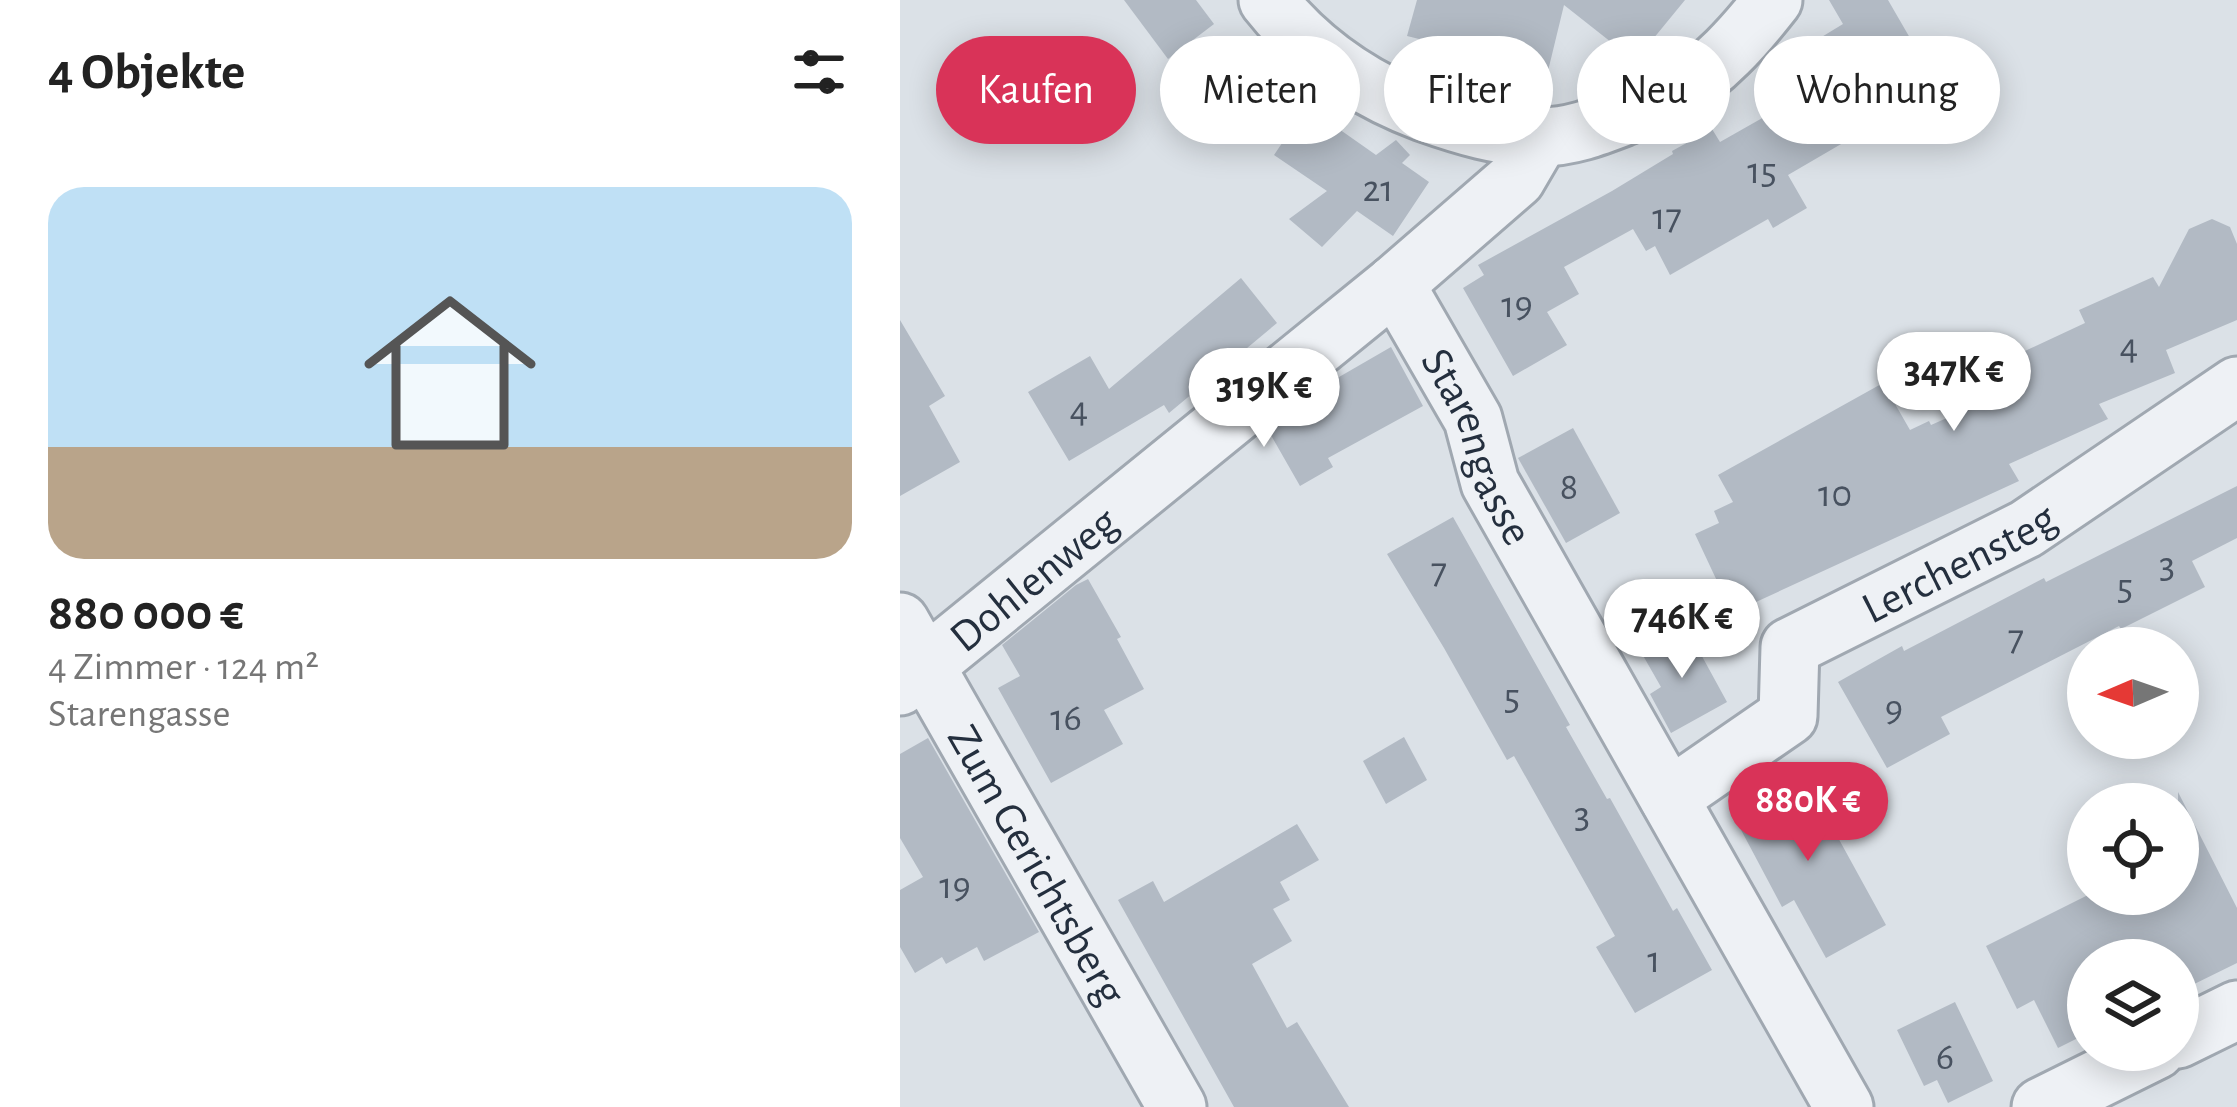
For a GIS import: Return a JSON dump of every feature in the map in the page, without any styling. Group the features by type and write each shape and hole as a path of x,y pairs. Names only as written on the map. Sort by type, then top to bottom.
{"street":[{"path":"1268,0 1285,22 1333,63 1384,94"},
{"path":"1553,136 1586,131 1671,97 1727,54 1773,0"},
{"name":"Dohlenweg","path":"908,658 1395,284 1516,179 1536,144"},
{"name":"Starengasse","path":"1395,284 1473,419 1490,483 1844,1107"},
{"name":"Lerchensteg","path":"1670,798 1788,716 1790,647 2026,530 2237,386"},
{"name":"Zum Gerichtsberg","path":"908,658 1177,1107"},
{"path":"2199,1029 2237,1010"},
{"path":"2041,1107 2114,1071"}],"building":[{"path":"1124,0 1196,0 1214,24 1198,36 1160,36 1160,48"},
{"path":"1417,0 1685,0 1655,36 1603,36 1564,5 1553,50 1553,36 1407,36"},
{"path":"1829,0 1888,0 1909,36 1823,36 1843,24"},
{"path":"1754,123 1754,144 1841,144 1788,175 1807,208 1773,228 1768,219 1670,275 1655,246 1646,251 1633,229 1564,267 1579,294 1547,312 1567,345 1513,376 1463,288 1484,275 1478,265 1612,191 1685,144 1730,144 1730,136"},
{"path":"1281,144 1360,144 1376,155 1391,144 1400,144 1410,155 1402,163 1429,182 1393,236 1357,211 1322,247 1289,219 1327,191 1274,155"},
{"path":"2212,219 2230,227 2237,244 2237,320 2166,350 2175,373 2099,404 2108,419 2009,464 2019,481 1732,613 1695,534 1719,523 1714,511 1733,502 1718,475 1883,383 1910,430 2008,391 2000,374 2014,368 2010,358 2085,323 2079,310 2153,277 2159,287 2189,229"},
{"path":"1241,278 1277,323 1169,413 1164,405 1069,461 1028,392 1090,356 1109,389"},
{"path":"900,320 945,396 929,406 960,462 900,496"},
{"path":"1391,347 1423,406 1328,458 1333,467 1300,486 1268,430 1315,397 1313,393 1320,388"},
{"path":"1573,428 1620,513 1566,543 1518,458"},
{"path":"2237,486 2237,538 2192,561 2205,587 2125,627 2067,627 2067,653 1941,717 1950,734 1887,768 1838,682 1902,646 1904,651 2044,578 2046,582"},
{"path":"1453,517 1607,799 1712,970 1635,1013 1596,947 1615,936 1514,756 1507,760 1387,554"},
{"path":"1088,579 1144,689 1104,710 1123,744 1051,783 998,688 1020,676 1002,645"},
{"path":"1686,627 1727,702 1671,733 1650,694 1661,687 1641,652"},
{"path":"1404,737 1427,780 1386,804 1363,761"},
{"path":"928,738 1039,932 984,961 977,947 946,964 942,957 915,973 900,947 900,890 923,877 900,838 900,754"},
{"path":"1802,772 1886,925 1826,958 1794,900 1782,907 1731,811"},
{"path":"1297,824 1319,860 1280,882 1290,900 1273,909 1292,941 1252,964 1287,1028 1297,1022 1349,1107 1234,1107 1118,900 1153,881 1164,902"},
{"path":"2199,833 2237,908 2237,963 2199,982 2199,939 2067,939 2067,1044 2058,1048 2034,1000 2017,1009 1986,946 2067,906 2067,915 2199,915"},
{"path":"1955,1002 1993,1081 1948,1103 1937,1080 1924,1086 1897,1030"}]}
